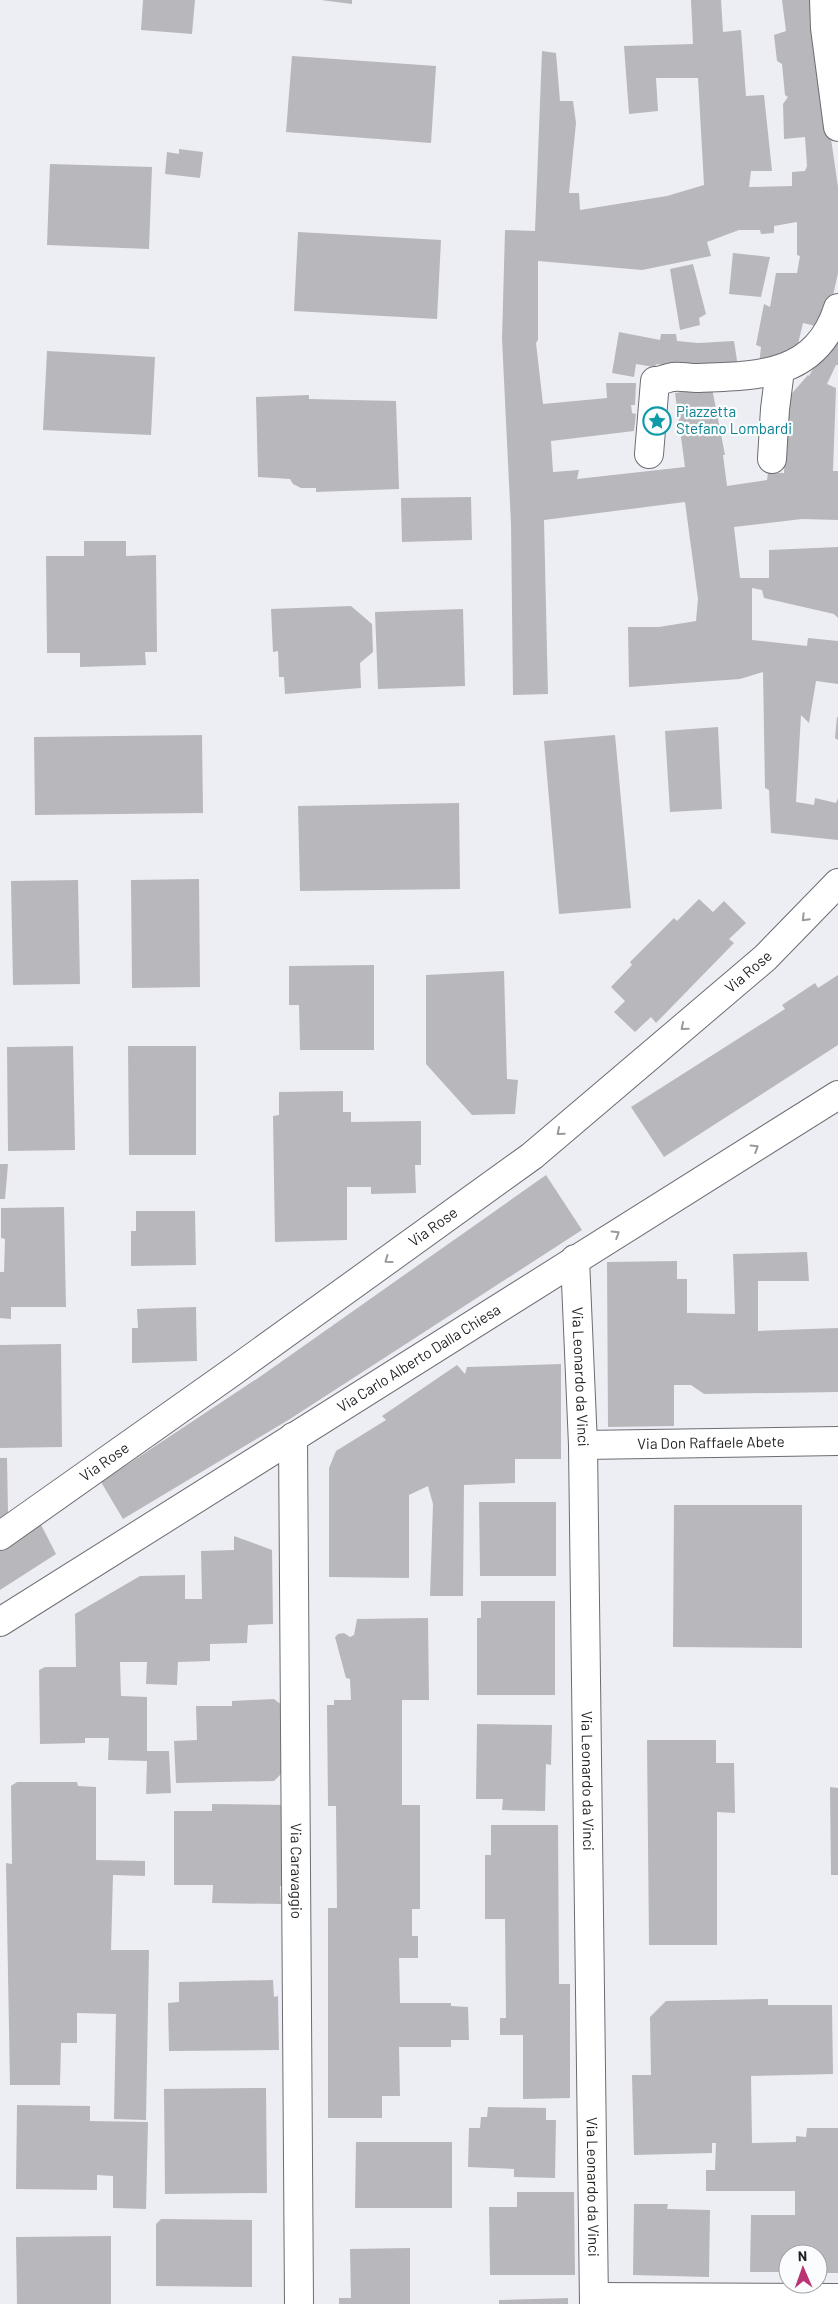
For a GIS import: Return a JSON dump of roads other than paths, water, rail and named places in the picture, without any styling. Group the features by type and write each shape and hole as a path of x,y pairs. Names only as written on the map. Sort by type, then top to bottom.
{"street":[{"path":"824,0 825,28 838,127"},
{"path":"649,454 654,382 673,377 745,376 780,370 810,354 832,326 838,308"},
{"path":"772,459 774,409 780,370"},
{"name":"Via Rose","path":"0,1536 235,1370 532,1156 765,958 838,882"},
{"name":"Via Carlo Alberto Dalla Chiesa","path":"0,1622 838,1095"},
{"name":"Via Leonardo da Vinci","path":"575,1259 584,1445 594,2300"},
{"name":"Via Caravaggio","path":"293,1436 299,2304"},
{"name":"Via Don Raffaele Abete","path":"584,1445 838,1441"},
{"path":"594,2300 838,2298"}],"place":[{"name":"Piazzetta Stefano Lombardi","path":"657,421"}]}
